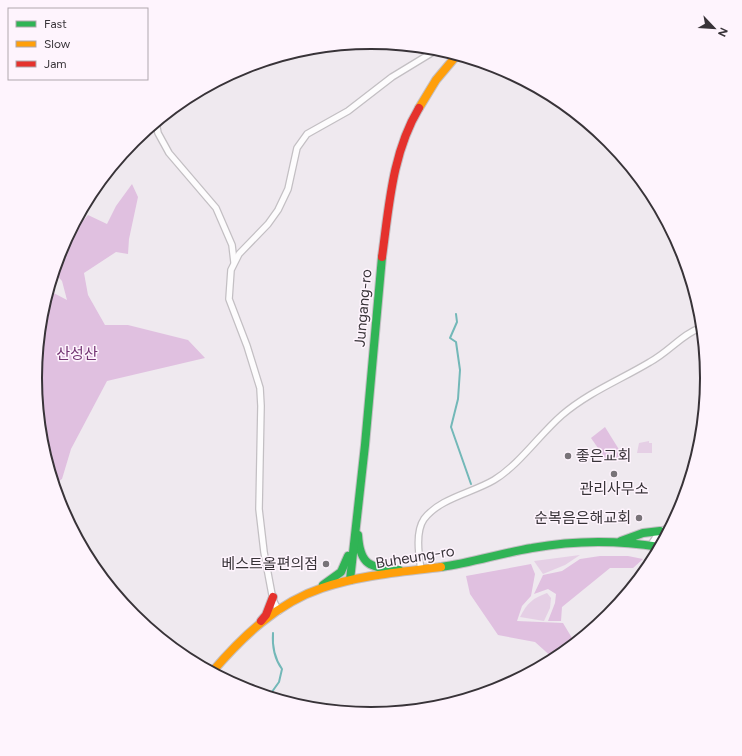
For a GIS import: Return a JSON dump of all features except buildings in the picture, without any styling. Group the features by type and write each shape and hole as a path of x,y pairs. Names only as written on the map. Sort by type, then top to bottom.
{"main road":[{"name":"Jungang-ro","path":"350,580 382,260 391,188 401,149 412,120 436,80 453,59"},
{"path":"358,502 358,540 364,561 374,568 410,572"},
{"path":"618,542 643,534 660,531"},
{"path":"314,591 341,572 347,562 354,534"},
{"name":"Buheung-ro","path":"216,668 256,627 289,604 314,591 350,580 457,565 559,544 602,540 654,546"},
{"path":"256,627 266,614 273,597"}],"street":[{"path":"279,612 273,597 264,552 260,509 261,402 256,372 229,298 229,282 234,263 239,254 268,224 278,210 288,189 297,148 307,134 348,111 392,77 429,54"},
{"path":"157,128 158,133 169,153 216,208 232,245 234,263"},
{"path":"421,570 419,535 422,521 432,510 494,479 510,466 571,408 598,390 651,362 689,332 696,329"},
{"path":"650,546 660,531 663,530"}],"shaded area":[{"path":"649,441 649,443 652,443 652,453 637,453 639,443"},
{"path":"580,555 565,565 543,574 534,561"},
{"path":"547,593 551,598 550,608 544,621 520,617 525,608 531,602"}],"green space":[{"name":"산성산","path":"132,184 138,197 129,239 128,254 116,252 84,273 88,295 105,325 128,325 188,340 205,358 107,381 71,449 62,479 58,481 48,442 43,400 43,356 48,314 53,293 67,300 62,281 58,276 80,224 88,215 107,224 116,206"},
{"path":"605,427 623,456 622,461 605,458 591,438"},
{"path":"600,556 628,556 643,559 633,568 610,568 562,607 561,621 548,621 555,603 556,594 548,589 534,594 543,575 562,571 580,559"},
{"path":"531,564 535,574 531,596 522,606 517,621 563,623 572,638 549,655 535,642 498,635 470,594 466,576"}],"waterway":[{"path":"456,314 457,322 450,338 456,342 460,370 458,399 451,427 471,484"},
{"path":"272,692 279,682 282,669 274,652 273,633"}],"traffic: fast":[{"path":"350,580 365,445 382,257"},
{"path":"621,541 643,533 660,531"},
{"path":"358,535 359,546 364,559 374,566 399,570"},
{"path":"441,567 520,550 564,543 612,542 654,546"},
{"path":"323,585 341,572 348,556"}],"traffic: slow":[{"path":"419,108 436,80 453,59"},
{"path":"216,668 261,622 306,594 351,580 381,574 441,567"}],"traffic: jam":[{"path":"382,257 397,162 410,125 419,108"},
{"path":"261,621 266,615 273,597"}],"place":[{"name":"좋은교회","path":"568,456"},
{"name":"관리사무소","path":"614,474"},
{"name":"순복음은해교회","path":"639,518"},
{"name":"베스트올편의점","path":"326,564"}]}
